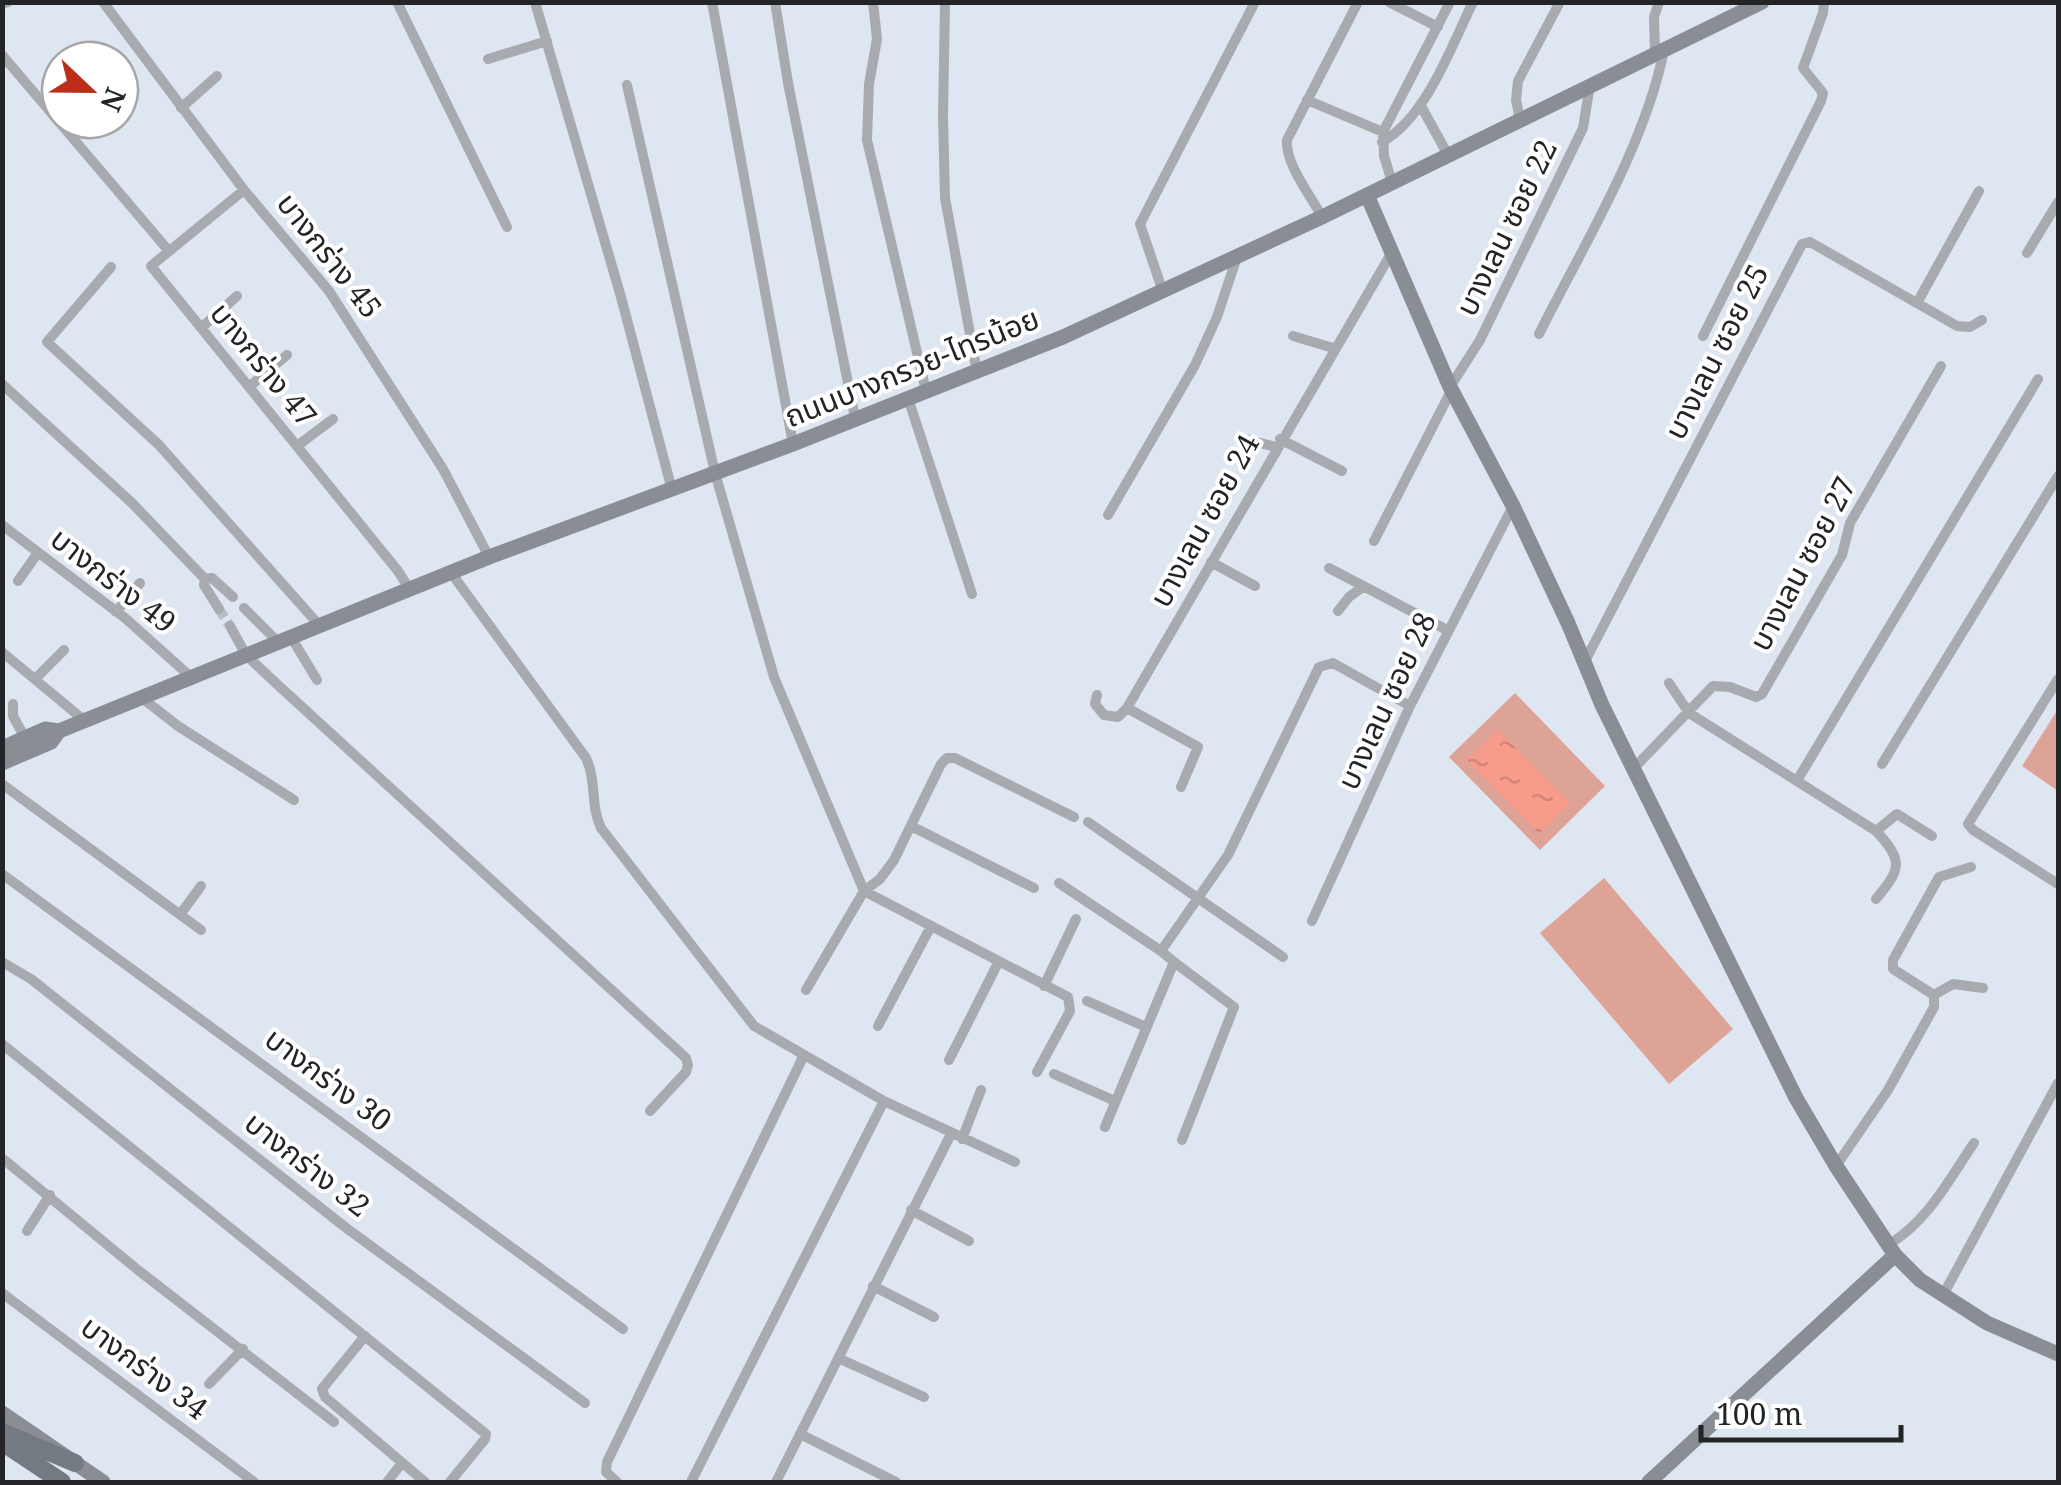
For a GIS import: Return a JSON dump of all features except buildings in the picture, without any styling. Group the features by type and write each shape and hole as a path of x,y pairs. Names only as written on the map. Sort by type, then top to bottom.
{"main road":[{"name":"ถนนบางกรวย-ไทรน้อย","path":"2,748 46,729 59,731 85,721 489,557 793,444 1063,337 1322,218 1762,2"},
{"path":"1367,195 1451,388 1513,506 1634,768 1796,1098 1836,1166 1891,1250 1942,1296 1987,1323 2058,1354"},
{"name":"ถนนบางกรวย-ไทรน้อย","path":"2,763 51,742 59,731"},
{"path":"1660,1479 1891,1250"},
{"path":"2,1413 103,1482"},
{"path":"2,1432 74,1463"},
{"path":"2,1442 62,1482"}],"street":[{"name":"บางกร่าง 45","path":"103,2 244,190 329,291 362,338 443,469 489,557"},
{"path":"398,2 507,227"},
{"path":"535,2 622,296 672,490"},
{"path":"712,2 793,444"},
{"path":"775,2 855,418"},
{"path":"874,2 878,39 870,84 867,140 926,392"},
{"path":"945,2 942,116 946,198 977,372"},
{"path":"1162,289 1140,224 1255,2"},
{"path":"1322,218 1286,148 1358,2"},
{"path":"1390,2 1438,27"},
{"path":"1392,182 1383,137 1450,2"},
{"path":"1307,100 1383,137 1402,129 1420,106 1473,2"},
{"path":"1520,120 1518,82 1560,2"},
{"path":"1539,334 1636,138 1658,80 1654,17 1659,2"},
{"path":"1703,336 1821,101 1820,87 1802,68 1824,13 1824,2"},
{"path":"488,59 547,41"},
{"path":"2,55 168,250 244,190"},
{"path":"181,108 217,76"},
{"name":"บางเลน ซอย 22","path":"1374,540 1451,388 1480,340 1584,128 1590,84"},
{"path":"627,85 714,473 774,677 864,890 1068,997 1071,1004 1037,1072"},
{"path":"1420,106 1448,155"},
{"path":"1917,303 1978,191"},
{"path":"2027,253 2058,202"},
{"name":"บางเลน ซอย 25","path":"1584,664 1802,244 1810,242 1957,326 1970,327 1982,320"},
{"name":"บางกร่าง 47","path":"168,250 153,263 152,270 410,590"},
{"name":"บางเลน ซอย 24","path":"1126,708 1392,252"},
{"path":"1108,515 1195,366 1237,256"},
{"path":"111,267 47,342 159,445 319,626"},
{"path":"202,328 237,296"},
{"path":"1293,336 1333,348"},
{"path":"249,386 288,355"},
{"name":"บางเลน ซอย 27","path":"1634,768 1714,686 1756,697 1762,694 1842,556 1850,522 1941,366"},
{"path":"1798,779 2038,379"},
{"path":"2,384 132,503 205,579"},
{"path":"908,398 972,594"},
{"path":"297,446 332,418"},
{"path":"1248,440 1278,443 1342,472"},
{"path":"1882,764 2058,476"},
{"name":"บางเลน ซอย 28","path":"1312,921 1410,706 1513,506"},
{"name":"บางกร่าง 49","path":"2,525 116,612 192,678"},
{"path":"18,581 37,554"},
{"path":"1211,562 1255,586"},
{"path":"1329,568 1447,630"},
{"path":"452,574 586,758 594,780 593,804 600,828 754,1026 884,1101 1015,1162"},
{"path":"205,579 212,578 233,597"},
{"path":"205,579 204,585 219,609"},
{"path":"116,612 140,583"},
{"path":"1338,611 1348,597 1364,586"},
{"path":"244,608 284,639 317,680"},
{"path":"230,626 246,655 686,1058 686,1072 650,1111"},
{"path":"36,678 64,650"},
{"path":"2,652 85,721"},
{"path":"1161,951 1228,854 1319,667 1333,663 1410,706"},
{"path":"2058,679 1968,824 2058,884"},
{"path":"1669,683 1689,713 1876,831 1894,850 1898,862 1896,872 1876,899"},
{"path":"1097,695 1095,704 1104,716 1118,717 1126,708 1198,747 1181,787"},
{"path":"142,698 178,726 294,800"},
{"path":"14,704 13,716 25,738"},
{"path":"806,990 864,890 888,870 941,764 948,758 955,758 1074,818"},
{"path":"2,784 202,930"},
{"path":"1876,831 1897,814 1932,836"},
{"path":"1088,822 1283,957"},
{"path":"912,826 1034,888"},
{"path":"1934,994 1892,964 1940,877 1971,867"},
{"name":"บางกร่าง 30","path":"2,874 623,1329"},
{"path":"1059,883 1161,951 1234,1007 1182,1140"},
{"path":"182,912 201,886"},
{"path":"1044,986 1076,919"},
{"path":"878,1026 930,928"},
{"name":"บางกร่าง 32","path":"2,962 40,986 345,1227 585,1403"},
{"path":"949,1060 998,962"},
{"path":"1105,1127 1174,962"},
{"path":"1934,994 1954,984 1982,988"},
{"path":"1836,1166 1904,1063 1934,1007 1934,994"},
{"path":"1087,1001 1146,1027"},
{"path":"2,1044 486,1434 450,1482"},
{"path":"617,1482 606,1472 607,1462 803,1057"},
{"path":"1054,1074 1116,1101"},
{"path":"1942,1296 2058,1084"},
{"path":"776,1482 911,1210 981,1090"},
{"path":"691,1482 884,1101"},
{"path":"1891,1250 1928,1212 1974,1143"},
{"path":"2,1158 138,1270 334,1422"},
{"path":"27,1231 50,1195"},
{"path":"911,1210 969,1241"},
{"path":"873,1286 934,1317"},
{"name":"บางกร่าง 34","path":"2,1293 254,1482"},
{"path":"365,1336 322,1390 324,1397 426,1482"},
{"path":"209,1384 243,1349"},
{"path":"838,1358 924,1397"},
{"path":"800,1434 896,1482"},
{"path":"387,1482 402,1463"},
{"path":"868,1482 874,1470"}],"shaded area":[{"path":"1515,693 1605,786 1540,850 1449,757"},
{"path":"2058,709 2058,791 2022,766"},
{"path":"1604,878 1733,1029 1669,1084 1540,933"}],"water":[{"path":"1498,730 1570,803 1539,834 1467,760"}],"tunnel":[{"path":"219,609 230,626"}]}
